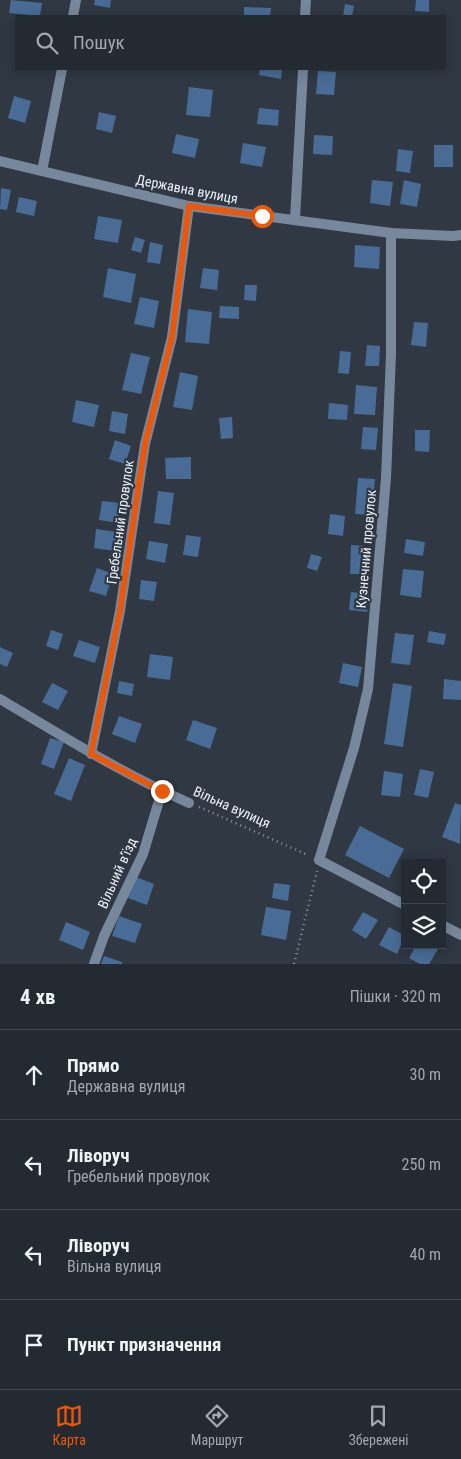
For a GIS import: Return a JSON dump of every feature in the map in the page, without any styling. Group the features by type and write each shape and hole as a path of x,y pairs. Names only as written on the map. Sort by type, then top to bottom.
{"street":[{"path":"73,15 76,0"},
{"path":"305,15 306,0"},
{"path":"42,171 62,70"},
{"path":"295,219 302,70"},
{"name":"Державна вулиця","path":"0,161 189,206 391,233 461,235"},
{"name":"Гребельний провулок","path":"91,754 120,611 145,444 172,337 189,206"},
{"name":"Кузнечний провулок","path":"319,860 354,748 368,689 386,478 391,354 391,233"},
{"name":"Вільна вулиця","path":"0,699 91,754 162,791 190,803"},
{"name":"Вільний в'їзд","path":"94,964 104,936 142,854 162,791"},
{"path":"319,860 403,904"},
{"path":"446,927 461,935"}],"path":[{"name":"Вільна вулиця","path":"190,803 319,860"},
{"path":"294,964 319,860"}],"building":[{"path":"11,0 42,3 40,15 9,13"},
{"path":"95,0 111,0 110,8 94,5"},
{"path":"416,0 429,0 429,12 415,11"},
{"path":"345,4 354,6 352,15 343,15"},
{"path":"244,7 271,8 270,15 244,15"},
{"path":"260,70 282,70 281,79 259,75"},
{"path":"318,71 336,72 334,95 316,94"},
{"path":"189,87 213,90 210,117 186,115"},
{"path":"14,96 31,101 25,123 8,118"},
{"path":"259,108 279,110 278,126 257,124"},
{"path":"99,112 116,116 112,133 96,129"},
{"path":"176,134 199,139 195,158 172,153"},
{"path":"314,135 333,136 332,155 313,154"},
{"path":"243,143 266,147 262,167 240,163"},
{"path":"434,145 453,145 453,167 434,167"},
{"path":"398,149 413,151 410,173 396,171"},
{"path":"372,180 393,182 390,206 370,203"},
{"path":"404,180 421,184 417,207 400,204"},
{"path":"1,188 11,190 7,210 0,209"},
{"path":"19,197 37,201 34,216 16,212"},
{"path":"98,216 122,220 118,243 94,239"},
{"path":"135,237 145,240 141,253 131,250"},
{"path":"150,242 163,245 160,264 147,262"},
{"path":"355,245 380,247 379,269 354,267"},
{"path":"108,268 136,274 131,303 103,297"},
{"path":"203,268 219,270 217,290 200,288"},
{"path":"245,285 257,285 256,301 244,300"},
{"path":"140,297 159,301 154,328 134,324"},
{"path":"220,306 239,307 239,319 219,318"},
{"path":"188,309 212,312 209,344 185,342"},
{"path":"414,322 428,323 426,347 411,345"},
{"path":"367,345 380,346 379,366 365,366"},
{"path":"340,351 351,352 349,374 338,373"},
{"path":"131,353 150,357 141,394 122,390"},
{"path":"180,372 198,376 192,410 173,407"},
{"path":"356,385 377,387 375,415 354,414"},
{"path":"76,400 99,405 94,427 72,422"},
{"path":"329,403 348,405 347,420 328,419"},
{"path":"112,411 128,414 125,434 109,431"},
{"path":"232,417 233,438 221,439 219,418"},
{"path":"363,427 378,428 376,450 361,449"},
{"path":"415,430 430,430 429,452 415,451"},
{"path":"115,440 131,446 125,464 109,459"},
{"path":"191,457 191,479 166,479 165,458"},
{"path":"358,478 375,479 372,515 355,514"},
{"path":"158,491 174,493 170,525 154,523"},
{"path":"102,501 120,503 118,523 99,520"},
{"path":"330,514 345,516 343,536 328,534"},
{"path":"96,529 117,532 115,551 94,548"},
{"path":"186,535 201,537 198,557 183,555"},
{"path":"406,539 425,542 423,556 404,553"},
{"path":"149,541 168,544 165,563 146,559"},
{"path":"351,545 366,546 365,574 350,574"},
{"path":"311,554 322,557 317,571 307,568"},
{"path":"97,568 113,574 106,596 89,591"},
{"path":"403,569 424,571 421,598 400,595"},
{"path":"141,580 157,582 154,601 139,599"},
{"path":"351,592 369,594 367,612 349,610"},
{"path":"51,630 63,634 58,650 46,646"},
{"path":"429,631 446,634 444,645 427,642"},
{"path":"395,633 414,635 410,665 391,663"},
{"path":"79,640 100,647 95,663 73,656"},
{"path":"0,647 13,653 7,667 0,664"},
{"path":"150,654 173,657 170,680 147,677"},
{"path":"343,663 362,667 358,687 339,683"},
{"path":"444,679 461,681 461,700 443,699"},
{"path":"119,681 134,684 132,696 117,693"},
{"path":"52,683 68,691 58,710 42,702"},
{"path":"393,683 412,686 403,747 384,744"},
{"path":"119,716 142,724 135,743 112,734"},
{"path":"193,720 217,728 210,749 186,740"},
{"path":"50,738 64,742 54,769 41,764"},
{"path":"69,758 85,765 71,801 54,794"},
{"path":"420,769 434,772 428,798 414,795"},
{"path":"384,771 403,774 400,797 381,795"},
{"path":"455,803 461,805 460,844 442,837"},
{"path":"360,826 404,849 389,878 345,855"},
{"path":"136,877 154,884 147,905 128,898"},
{"path":"274,883 290,885 288,901 272,898"},
{"path":"266,907 291,911 286,940 261,935"},
{"path":"363,912 378,920 366,939 352,930"},
{"path":"119,916 142,924 135,943 112,936"},
{"path":"66,922 90,932 83,950 59,940"},
{"path":"389,927 401,934 401,945 397,954 379,945"},
{"path":"414,949 438,949 429,964 420,964 409,958"},
{"path":"104,956 122,962 122,964 101,964"}],"route":[{"path":"162,791 91,754 120,611 145,444 172,337 189,206 262,216"}]}
